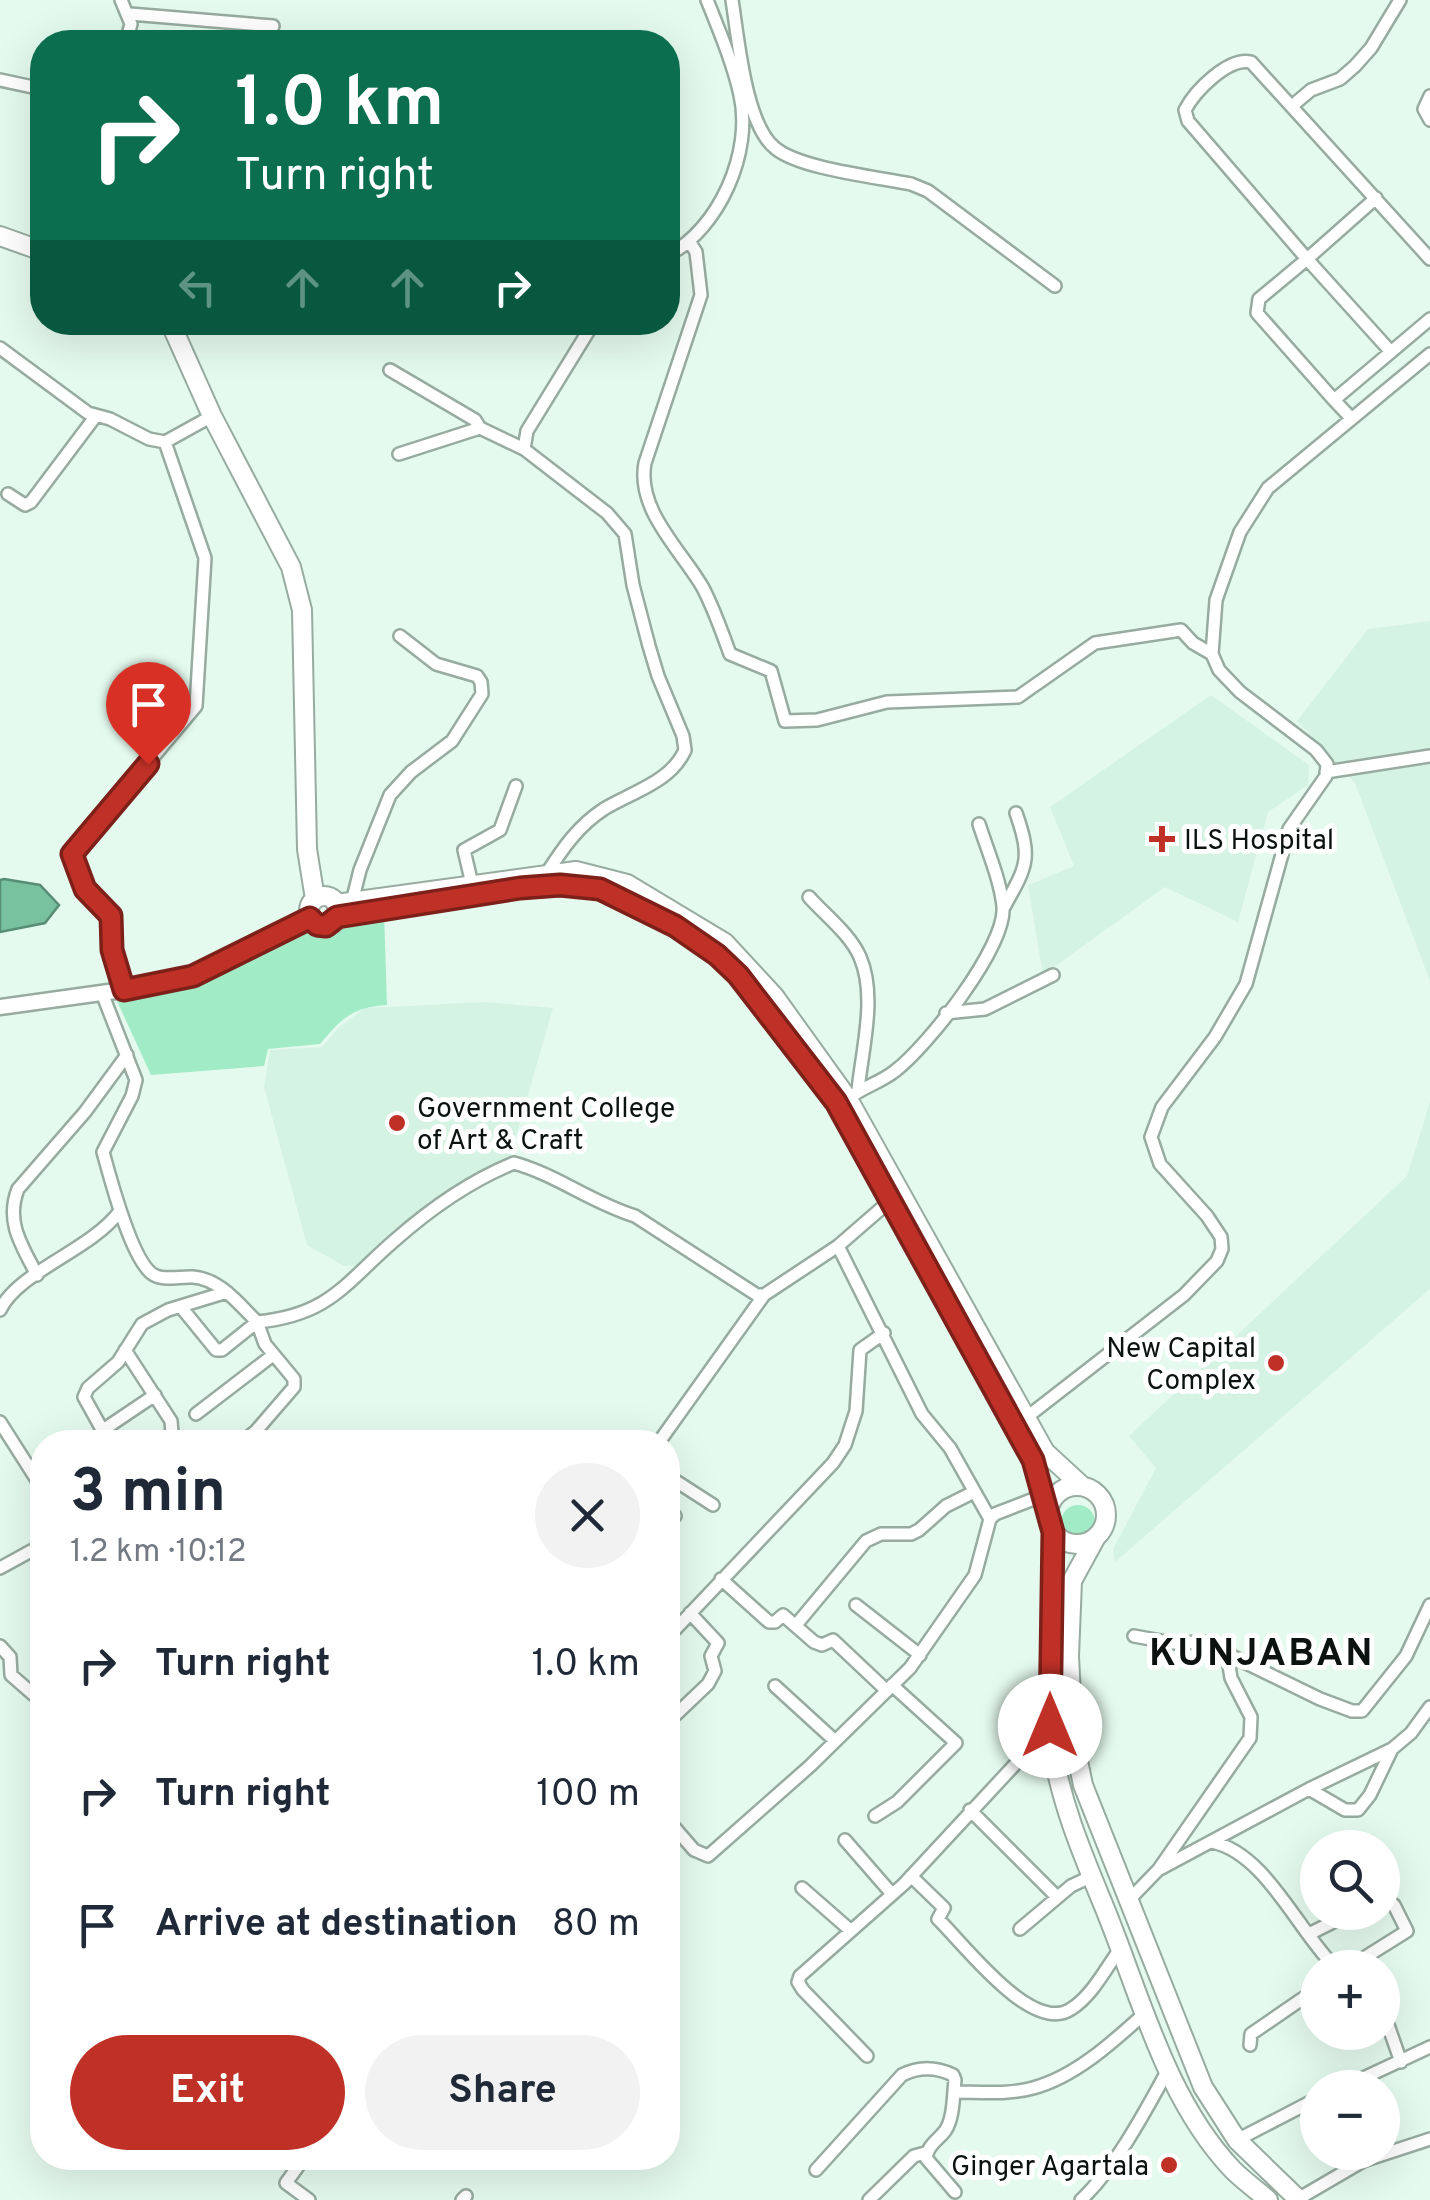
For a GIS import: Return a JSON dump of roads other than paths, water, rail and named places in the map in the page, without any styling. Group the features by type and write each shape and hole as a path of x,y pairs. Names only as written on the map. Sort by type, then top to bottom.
{"main road":[{"path":"0,236 30,247"},
{"path":"176,335 297,586 302,610 307,849 313,908 322,926 331,924 342,908 472,884 576,872 627,884 725,943 774,996 853,1094 1045,1452 1082,1486 1098,1494 1106,1511 1102,1530 1072,1581 1069,1656 1073,1736 1083,1785 1204,2087 1237,2140 1298,2200"},
{"path":"313,908 329,898 342,908 560,885 600,889 636,904 717,955 748,986 836,1102 1033,1460 1053,1532 1049,1704 1052,1746 1066,1808 1145,2013 1183,2098 1214,2146 1268,2200"},
{"path":"1046,1503 1072,1486 1082,1486"},
{"path":"1053,1532 1068,1544 1078,1545 1096,1538"}],"street":[{"path":"121,0 130,14 129,30"},
{"path":"680,248 715,214 730,182 742,122 741,98 707,0"},
{"path":"732,0 753,110 765,138 776,149 794,159 928,191 1054,286"},
{"path":"1292,106 1311,90 1340,79 1355,66 1371,48 1400,0"},
{"path":"130,14 273,26"},
{"path":"1391,352 1188,122 1184,110 1191,98 1231,65 1243,60 1256,67 1430,259"},
{"path":"0,80 30,86"},
{"path":"1430,96 1424,109 1430,120"},
{"path":"1350,417 1257,314 1260,300 1376,198"},
{"path":"689,242 696,252 701,295 645,464 644,486 661,525 704,590 730,654 771,671 785,721 817,720 887,702 1018,697 1095,643 1161,632 1181,630 1212,654"},
{"path":"1334,400 1430,319"},
{"path":"524,448 527,432 586,335"},
{"path":"0,348 95,418 110,419 149,440 165,442 212,416"},
{"path":"1027,1418 1184,1294 1217,1261 1222,1249 1221,1238 1207,1216 1160,1164 1150,1137 1162,1107 1215,1037 1246,984 1289,829 1328,764 1219,670 1212,654 1216,600 1250,513 1268,488 1430,354"},
{"path":"390,370 476,420 480,428 524,448 608,513 625,534 633,585 654,661 684,736 685,750 670,772 602,810 576,830 546,874"},
{"path":"8,494 25,506 32,502 95,418"},
{"path":"399,454 480,428"},
{"path":"124,990 112,950 111,916 85,889 72,854 196,706 205,558 165,442"},
{"path":"342,908 390,796 411,772 452,741 482,694 477,676 436,664 400,636"},
{"path":"1326,772 1430,756"},
{"path":"472,884 464,850 500,830 516,786"},
{"path":"853,1094 893,1073 913,1054 988,958 1004,907 1027,857 1016,814"},
{"path":"979,824 1004,907"},
{"path":"808,897 851,943 864,971 866,1015 853,1094"},
{"path":"0,1007 102,994 193,976 313,908"},
{"path":"946,1014 985,1009 1052,975"},
{"path":"102,994 136,1080 132,1096 103,1152 120,1210 144,1265 152,1274 196,1277 226,1292 257,1322 262,1337 296,1383 257,1430"},
{"path":"37,1275 12,1222 14,1198 127,1054"},
{"path":"180,1306 216,1350 222,1350 257,1322 290,1316 334,1296 396,1239 468,1186 514,1163 540,1171 635,1216 764,1296"},
{"path":"668,1430 764,1296 838,1246 891,1200"},
{"path":"0,1310 6,1292 101,1232 120,1210"},
{"path":"838,1246 922,1414 950,1448 990,1519"},
{"path":"103,1430 84,1393 118,1362 142,1324 180,1306 226,1292"},
{"path":"680,1624 833,1464 845,1445 856,1412 860,1350 884,1333"},
{"path":"125,1350 172,1421 172,1430"},
{"path":"196,1414 274,1355"},
{"path":"113,1430 154,1396"},
{"path":"2,1431 30,1471"},
{"path":"680,1484 714,1505"},
{"path":"796,1625 866,1541 882,1534 911,1534 946,1506 974,1492"},
{"path":"680,1834 694,1850 708,1856 810,1766 920,1655 975,1575 990,1519 995,1514 1046,1503"},
{"path":"0,1568 30,1552"},
{"path":"721,1579 769,1622 776,1622 783,1615 814,1642 834,1640 956,1743 897,1802 875,1816"},
{"path":"1134,1636 1163,1642 1203,1642 1320,1700 1362,1711 1406,1656 1430,1604"},
{"path":"856,1605 920,1655"},
{"path":"680,1711 708,1684 715,1670 711,1656 718,1643 690,1613"},
{"path":"0,1646 10,1658 11,1675 30,1692"},
{"path":"1129,1900 1158,1870 1250,1738 1251,1717 1231,1678 1227,1653"},
{"path":"775,1686 833,1740"},
{"path":"1158,1870 1309,1788 1392,1749 1411,1733 1430,1707"},
{"path":"866,2056 798,1982 800,1976 912,1876 1021,1758 1052,1746"},
{"path":"1309,1788 1346,1810 1358,1810 1370,1795 1392,1749"},
{"path":"970,1810 1057,1897"},
{"path":"845,1840 892,1894"},
{"path":"1212,1842 1258,1871 1322,1950"},
{"path":"912,1876 944,1908 938,1920 1009,1990 1044,2014 1058,2015 1072,2009 1120,1949"},
{"path":"1020,1928 1090,1876"},
{"path":"802,1888 850,1930"},
{"path":"1376,1950 1407,1930 1400,1917"},
{"path":"1309,1934 1317,1930"},
{"path":"1250,2045 1251,2034 1300,2000"},
{"path":"954,2092 1017,2091 1050,2082 1102,2049 1145,2013"},
{"path":"1384,2070 1430,2047"},
{"path":"1398,2050 1402,2062"},
{"path":"816,2170 902,2076 916,2068 949,2072 955,2080 948,2126 925,2153 914,2156 869,2200"},
{"path":"1081,2200 1099,2180 1169,2068"},
{"path":"1237,2140 1300,2107"},
{"path":"1298,2200 1363,2162 1430,2140"},
{"path":"925,2153 955,2192"},
{"path":"295,2170 286,2183 309,2200"}],"place":[{"name":"ILS Hospital","path":"1162,839"},
{"name":"Government College of Art & Craft","path":"397,1123"},
{"name":"New Capital Complex","path":"1276,1363"},
{"name":"Ginger Agartala","path":"1169,2165"}],"district":[{"name":"KUNJABAN","path":"1262,1652"}]}
